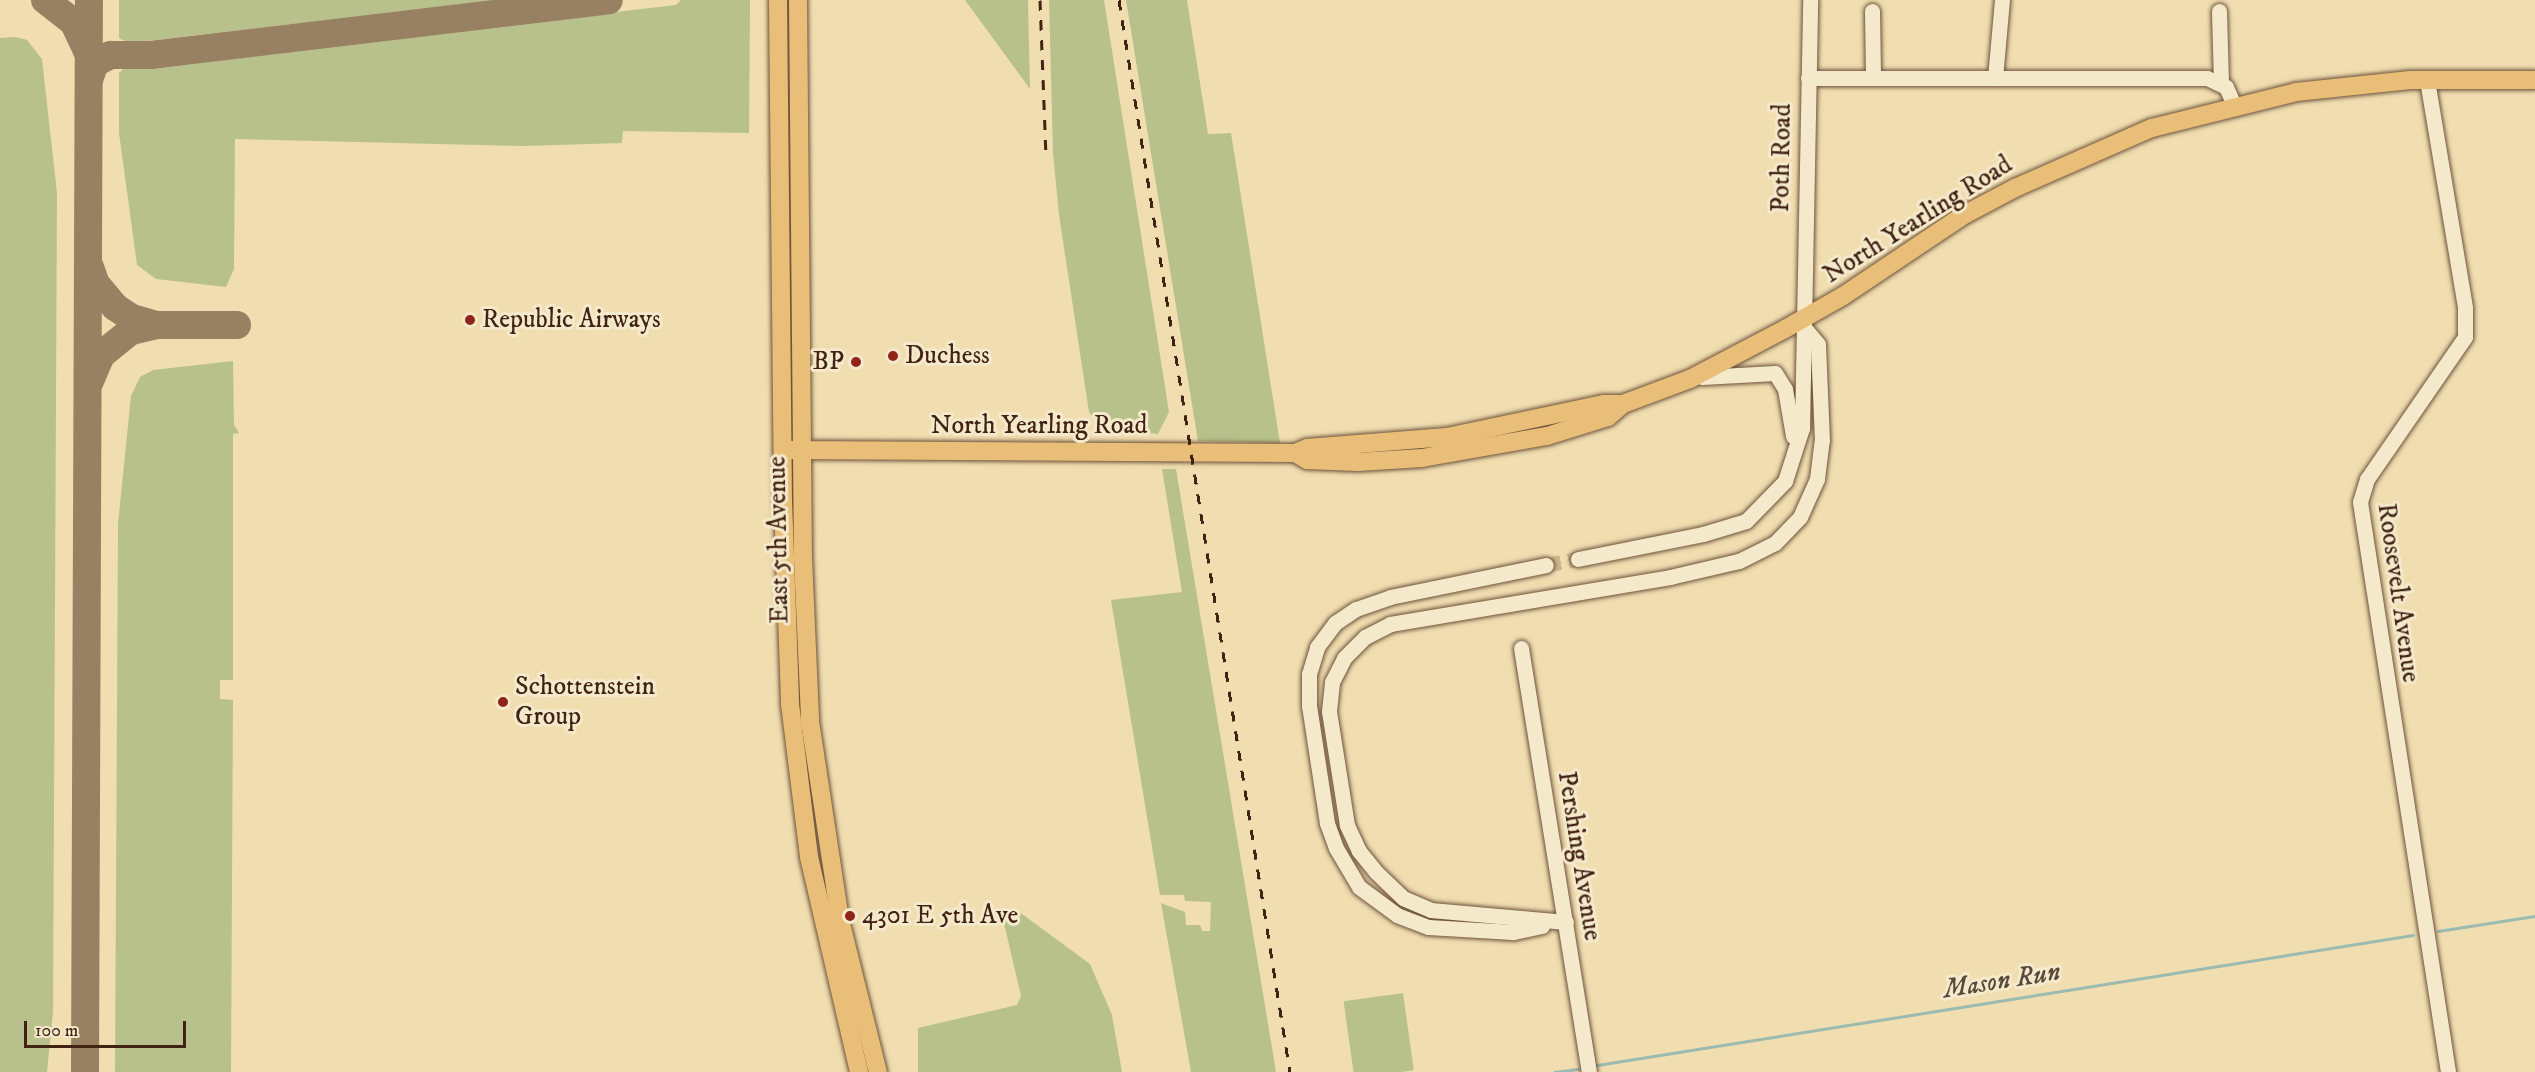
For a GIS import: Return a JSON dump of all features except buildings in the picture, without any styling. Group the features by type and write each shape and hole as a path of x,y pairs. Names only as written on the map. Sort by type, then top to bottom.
{"main road":[{"name":"East 5th Avenue","path":"778,0 786,633 797,781 822,923 859,1072"},
{"name":"East 5th Avenue","path":"798,0 805,626 814,759 840,920 878,1072"},
{"name":"North Yearling Road","path":"783,450 1295,453 1307,460 1358,462 1464,452 1585,425 1608,417 1623,404 1690,379 1806,324 1964,215 2045,173 2132,135 2234,105 2303,91 2427,80 2535,80"}],"street":[{"name":"Poth Road","path":"1578,559 1703,534 1746,521 1785,481 1802,428 1806,324 1810,0"},
{"path":"1995,78 2002,0"},
{"path":"1872,11 1873,78"},
{"path":"2219,11 2221,82 2234,105"},
{"path":"1808,78 2207,78 2221,82"},
{"name":"Roosevelt Avenue","path":"2427,80 2465,308 2465,337 2367,479 2360,502 2448,1072"},
{"path":"1566,921 1431,910 1403,898 1376,872 1359,850 1347,825 1329,711 1332,682 1344,658 1365,637 1390,624 1670,577 1739,561 1775,543 1800,517 1817,479 1822,441 1818,344 1806,324"},
{"path":"1690,379 1722,373 1775,373 1785,389 1792,412 1794,453"},
{"path":"1546,565 1390,597 1356,609 1335,623 1317,647 1308,674 1309,706 1330,831 1359,887 1378,903 1428,927 1454,930 1513,932 1566,921"},
{"name":"Pershing Avenue","path":"1521,648 1589,1072"}],"green space":[{"path":"119,0 500,0 129,43 119,38"},
{"path":"681,0 750,0 749,133 623,131 622,143 522,146 235,139 234,269 226,287 156,279 137,265 119,133 119,73 123,69 676,5"},
{"path":"965,0 1028,0 1030,89"},
{"path":"1049,0 1104,0 1169,412 1158,434 1101,429 1089,412 1059,215 1053,153"},
{"path":"1126,0 1187,0 1208,134 1231,133 1280,443 1198,441"},
{"path":"15,37 27,40 42,59 57,193 53,1012 47,1072 0,1072 0,38"},
{"path":"233,361 234,425 239,433 233,434 233,680 220,680 220,699 233,700 231,1072 115,1072 118,524 131,396 140,377 153,370"},
{"path":"1162,469 1176,469 1276,1072 1191,1072 1161,903 1185,912 1186,925 1200,925 1202,931 1210,931 1211,902 1185,901 1184,895 1160,895 1111,600 1182,592"},
{"path":"1018,911 1090,964 1112,1015 1122,1072 918,1072 918,1028 1017,1005 1021,996 1003,919"},
{"path":"1403,993 1414,1070 1354,1072 1344,1001"}],"waterway":[{"name":"Mason Run","path":"2438,931 2535,916"},
{"name":"Mason Run","path":"1597,1065 2413,935"},
{"name":"Mason Run","path":"1554,1072 1578,1069"}],"taxiway":[{"path":"45,0 74,23 87,51"},
{"path":"85,1072 89,0"},
{"path":"89,80 95,63 111,55 150,55 609,0"},
{"path":"90,267 96,284 115,307 132,318 156,325"},
{"path":"90,381 101,355 131,331 156,325 237,325"}],"tunnel":[{"path":"1546,565 1578,559"}],"railway":[{"path":"1040,0 1046,155"},
{"path":"1119,0 1290,1072"}],"place":[{"name":"Republic Airways","path":"470,320"},
{"name":"Duchess","path":"893,356"},
{"name":"BP","path":"856,362"},
{"name":"Schottenstein Group","path":"503,702"},
{"name":"4301 E 5th Ave","path":"850,916"}]}
